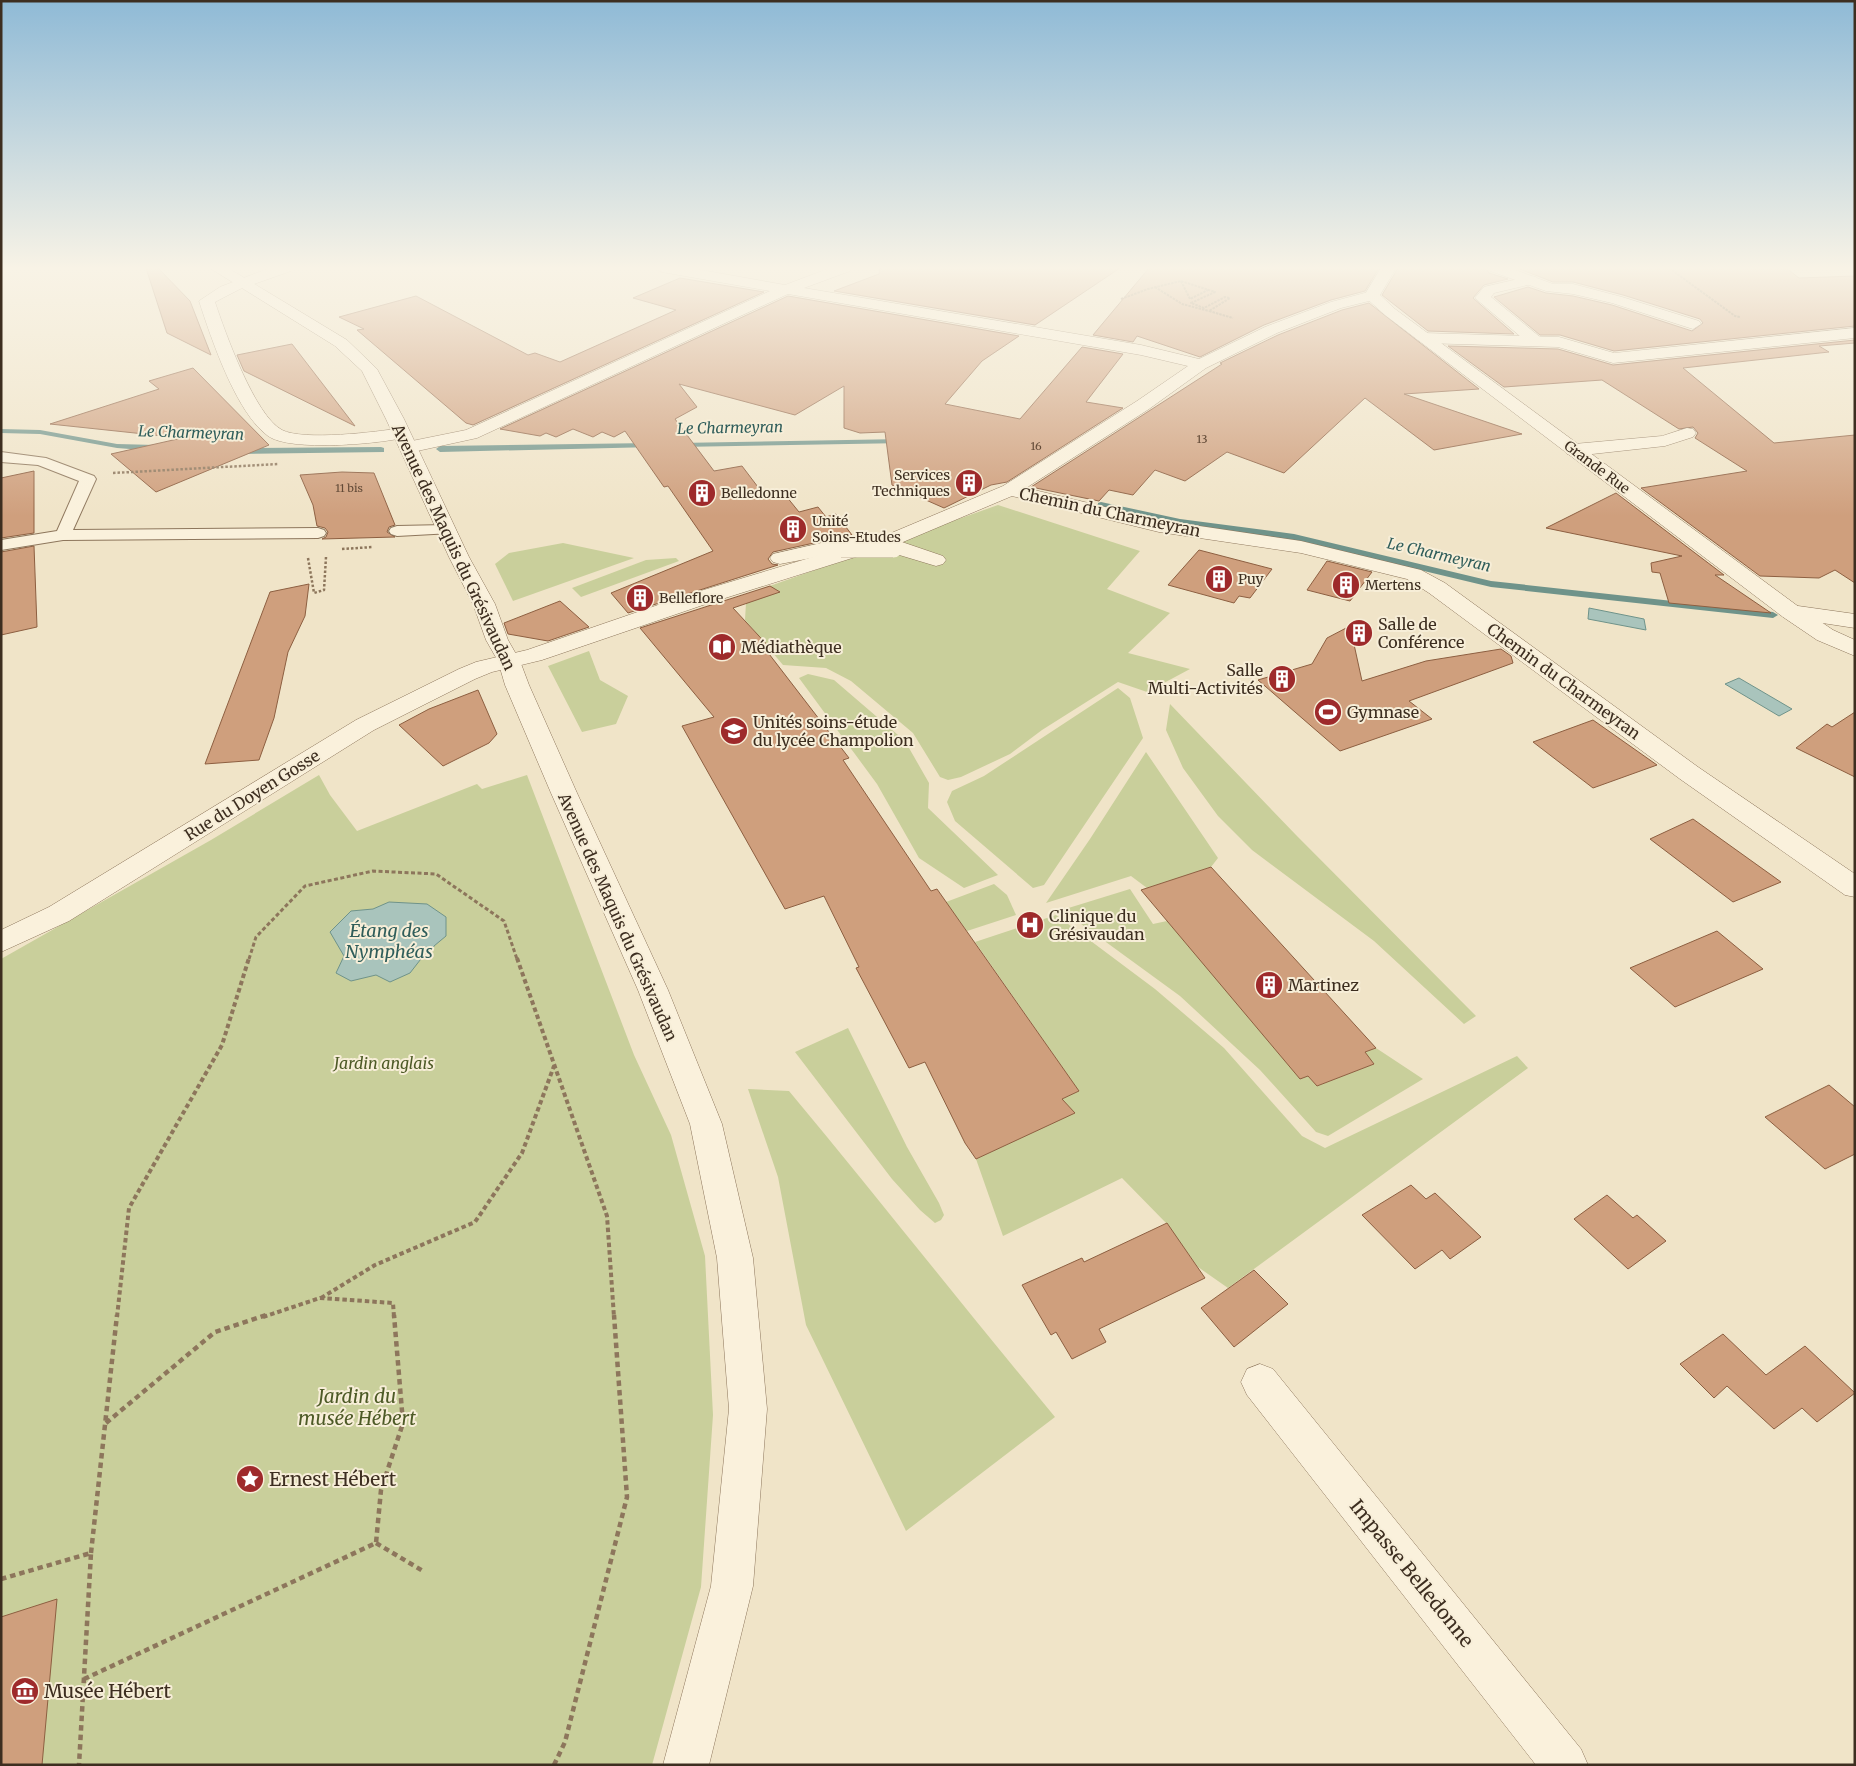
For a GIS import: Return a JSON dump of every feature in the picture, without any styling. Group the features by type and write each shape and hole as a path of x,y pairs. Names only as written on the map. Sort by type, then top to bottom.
{"street":[{"path":"226,350 242,389 256,415 276,433 295,438 404,440 471,434 656,350"},
{"name":"Avenue des Maquis du Grésivaudan","path":"348,350 369,369 446,530 484,604 497,640 509,661 517,685 561,786 653,990 706,1124 735,1258 748,1409 732,1586 686,1765"},
{"path":"1143,350 1200,364"},
{"name":"Rue du Doyen Gosse","path":"1,942 59,914 366,725 467,674 484,667 509,661 896,538 1010,490 1143,405 1195,370 1200,364 1228,350"},
{"name":"Grande Rue","path":"1440,350 1791,612 1826,635 1855,649"},
{"path":"1587,350 1613,358 1686,350"},
{"path":"1574,450 1665,441 1687,433"},
{"name":"Chemin du Charmeyran","path":"1010,490 1159,526 1300,547 1414,574 1437,588 1688,773 1855,888"},
{"path":"780,558 830,547 899,547 936,560"},
{"path":"1791,612 1855,621"},
{"name":"Impasse Belledonne","path":"1260,1382 1565,1765"}],"lane":[{"path":"1,456 41,461 88,480 63,535"},
{"path":"397,531 446,530"},
{"path":"1,545 63,535 311,533"},
{"path":"1,558 46,548 75,550 99,546"}],"path":[{"path":"88,480 122,471 273,466 284,462"},
{"path":"311,533 314,593 324,590 326,550"},
{"path":"336,550 374,546"},
{"path":"79,1765 91,1553 129,1208 222,1045 256,937 305,886 374,871 436,874 504,921 607,1216 627,1497 565,1742 554,1765"},
{"path":"105,1423 215,1332 320,1298 375,1265 475,1222 522,1153 554,1065"},
{"path":"320,1298 393,1304 403,1423 381,1490 376,1543"},
{"path":"376,1543 422,1571"},
{"path":"84,1679 376,1543"},
{"path":"1,1579 91,1553"}],"green space":[{"path":"998,505 1140,551 1107,589 1170,613 1128,653 1190,669 1147,692 1118,682 1042,730 1010,754 961,777 948,780 940,777 913,733 851,681 826,668 783,665 745,620 746,603 767,587"},
{"path":"563,543 634,558 513,601 495,564 509,553"},
{"path":"676,558 679,561 581,597 572,588 646,560"},
{"path":"589,651 600,680 628,696 616,724 582,732 548,666"},
{"path":"808,674 834,680 905,741 929,783 928,808 998,875 964,888 919,858 877,784 799,678"},
{"path":"1118,688 1130,698 1143,738 1044,885 1033,888 955,821 947,802 952,791 984,776"},
{"path":"1170,704 1296,835 1476,1016 1464,1024 1374,941 1252,850 1218,816 1183,768 1166,730"},
{"path":"1146,752 1218,858 1211,867 1147,888 1131,876 1046,903 1090,839"},
{"name":"Jardin du musée Hébert","path":"319,775 330,795 357,831 477,784 482,789 527,775 634,1055 671,1135 705,1256 713,1415 701,1587 652,1765 1,1765 1,959 211,840"},
{"path":"994,884 1007,895 1016,915 967,931 946,902"},
{"path":"1130,889 1153,924 1167,921 1317,1086 1374,1064 1365,1052 1376,1048 1423,1079 1328,1136 1316,1132 1260,1070 1180,996 1062,910"},
{"path":"1056,915 1155,989 1224,1048 1302,1136 1325,1148 1517,1056 1528,1068 1228,1288 1198,1267 1167,1224 1122,1178 1003,1236 976,1159 1074,1113 1062,1099 1079,1091 975,942"},
{"path":"848,1028 907,1147 939,1203 944,1215 941,1220 935,1223 920,1210 892,1179 795,1052"},
{"path":"748,1089 789,1091 1055,1417 906,1531 806,1325 778,1177"}],"water":[{"path":"1589,608 1644,619 1646,630 1588,619"},
{"path":"1739,678 1792,709 1779,716 1725,684"},
{"name":"Étang des Nymphéas","path":"389,902 427,904 446,917 446,936 434,946 432,951 424,955 410,973 390,982 376,975 351,981 336,973 344,956 330,932 351,911 373,909"}],"building":[{"path":"202,350 209,350 211,355"},
{"path":"260,350 297,350 355,426 244,371 237,355"},
{"path":"381,350 519,350 528,355 535,353 560,362 586,350 636,350 473,425 466,423"},
{"path":"670,350 998,350 982,361 945,404 1020,419 1079,350 1102,350 1123,354 1086,402 1123,408 1007,482 991,485 944,508 892,485 885,432 860,433 844,428 844,386 795,415 679,384 697,407 675,419 714,471 742,466 764,495 782,491 799,512 818,507 826,517 836,514 852,535 841,535 832,539 773,552 768,559 772,564 778,565 628,613 611,593 713,551 668,486 664,487 625,431 614,437 602,432 593,437 573,429 556,437 546,433 540,436 500,429"},
{"path":"1180,350 1213,350 1200,357"},
{"path":"1246,350 1430,350 1479,389 1404,394 1522,434 1434,450 1365,398 1284,473 1227,452 1185,481 1155,470 1133,495 1109,490 1099,501 1031,487 1222,364 1220,363"},
{"path":"1454,350 1563,350 1613,365 1754,350 1826,350 1829,352 1683,368 1774,443 1855,435 1855,583 1835,570 1819,578 1760,576 1641,488 1747,471 1695,438 1698,433 1693,427 1679,429 1602,380 1504,387"},
{"path":"193,368 269,445 156,492 111,454 182,438 50,424 159,389 149,381"},
{"path":"34,471 34,533 1,538 1,478"},
{"path":"342,472 374,473 395,525 389,527 387,532 395,537 322,539 326,537 328,532 325,528 317,526 313,505 300,475"},
{"path":"1616,493 1724,575 1715,575 1771,613 1669,603 1660,573 1652,572 1651,563 1682,556 1546,528"},
{"path":"34,546 37,627 1,635 1,552"},
{"name":"Puy","path":"1199,550 1272,569 1250,598 1239,596 1234,603 1168,585"},
{"path":"1327,561 1372,572 1350,601 1307,590"},
{"path":"309,584 305,616 288,652 274,718 259,760 205,764 270,592"},
{"path":"770,586 780,592 733,608 771,649 766,650 849,758 843,760 931,891 937,889 1079,1091 1062,1099 1075,1113 976,1159 965,1143 925,1062 909,1068 856,968 859,967 824,896 785,909 682,726 714,717 640,628"},
{"path":"560,601 589,627 548,641 508,634 504,623"},
{"path":"1350,626 1362,681 1426,661 1501,649 1511,656 1513,663 1409,701 1432,719 1340,751 1258,680 1312,664 1327,638"},
{"path":"478,690 497,734 489,743 443,766 399,725 429,709"},
{"path":"1855,712 1855,777 1796,748 1827,724 1832,727"},
{"path":"1593,720 1657,765 1593,788 1533,742"},
{"path":"1693,819 1781,882 1733,902 1650,839"},
{"name":"Martinez","path":"1211,867 1376,1048 1365,1052 1374,1064 1317,1086 1308,1076 1300,1079 1141,890"},
{"path":"1717,931 1763,969 1675,1007 1630,968"},
{"path":"1829,1085 1855,1107 1855,1154 1825,1169 1765,1117"},
{"path":"1411,1185 1426,1199 1435,1193 1481,1237 1450,1259 1442,1250 1415,1269 1362,1215"},
{"path":"1607,1195 1633,1218 1637,1215 1666,1241 1628,1269 1574,1219"},
{"path":"1167,1223 1205,1278 1099,1329 1106,1342 1072,1359 1056,1332 1051,1335 1022,1285 1082,1258 1084,1262"},
{"path":"1254,1270 1288,1304 1234,1347 1201,1308"},
{"path":"1723,1334 1766,1375 1805,1346 1855,1393 1817,1422 1802,1408 1774,1429 1727,1386 1714,1398 1680,1364"},
{"name":"Musée Hébert","path":"57,1599 42,1765 1,1765 1,1617"}],"waterway":[{"name":"Le Charmeyran","path":"1,431 40,432 117,446 156,448"},
{"name":"Le Charmeyran","path":"678,445 903,441"},
{"name":"Le Charmeyran","path":"440,449 651,445"},
{"name":"Le Charmeyran","path":"236,451 381,450"},
{"name":"Le Charmeyran","path":"1101,505 1180,522 1294,537 1491,584 1773,615"}],"place":[{"name":"Services Techniques","path":"969,483"},
{"name":"Belledonne","path":"702,493"},
{"name":"Unité Soins-Etudes","path":"793,529"},
{"name":"Puy","path":"1219,579"},
{"name":"Mertens","path":"1346,585"},
{"name":"Belleflore","path":"640,598"},
{"name":"Salle de Conférence","path":"1359,633"},
{"name":"Médiathèque","path":"722,647"},
{"name":"Salle Multi-Activités","path":"1282,679"},
{"name":"Gymnase","path":"1328,712"},
{"name":"Unités soins-étude du lycée Champolion","path":"734,731"},
{"name":"Clinique du Grésivaudan","path":"1030,925"},
{"name":"Martinez","path":"1269,985"},
{"name":"Ernest Hébert","path":"250,1479"},
{"name":"Musée Hébert","path":"25,1691"}],"park label":[{"name":"Jardin anglais","path":"384,1063"}]}
